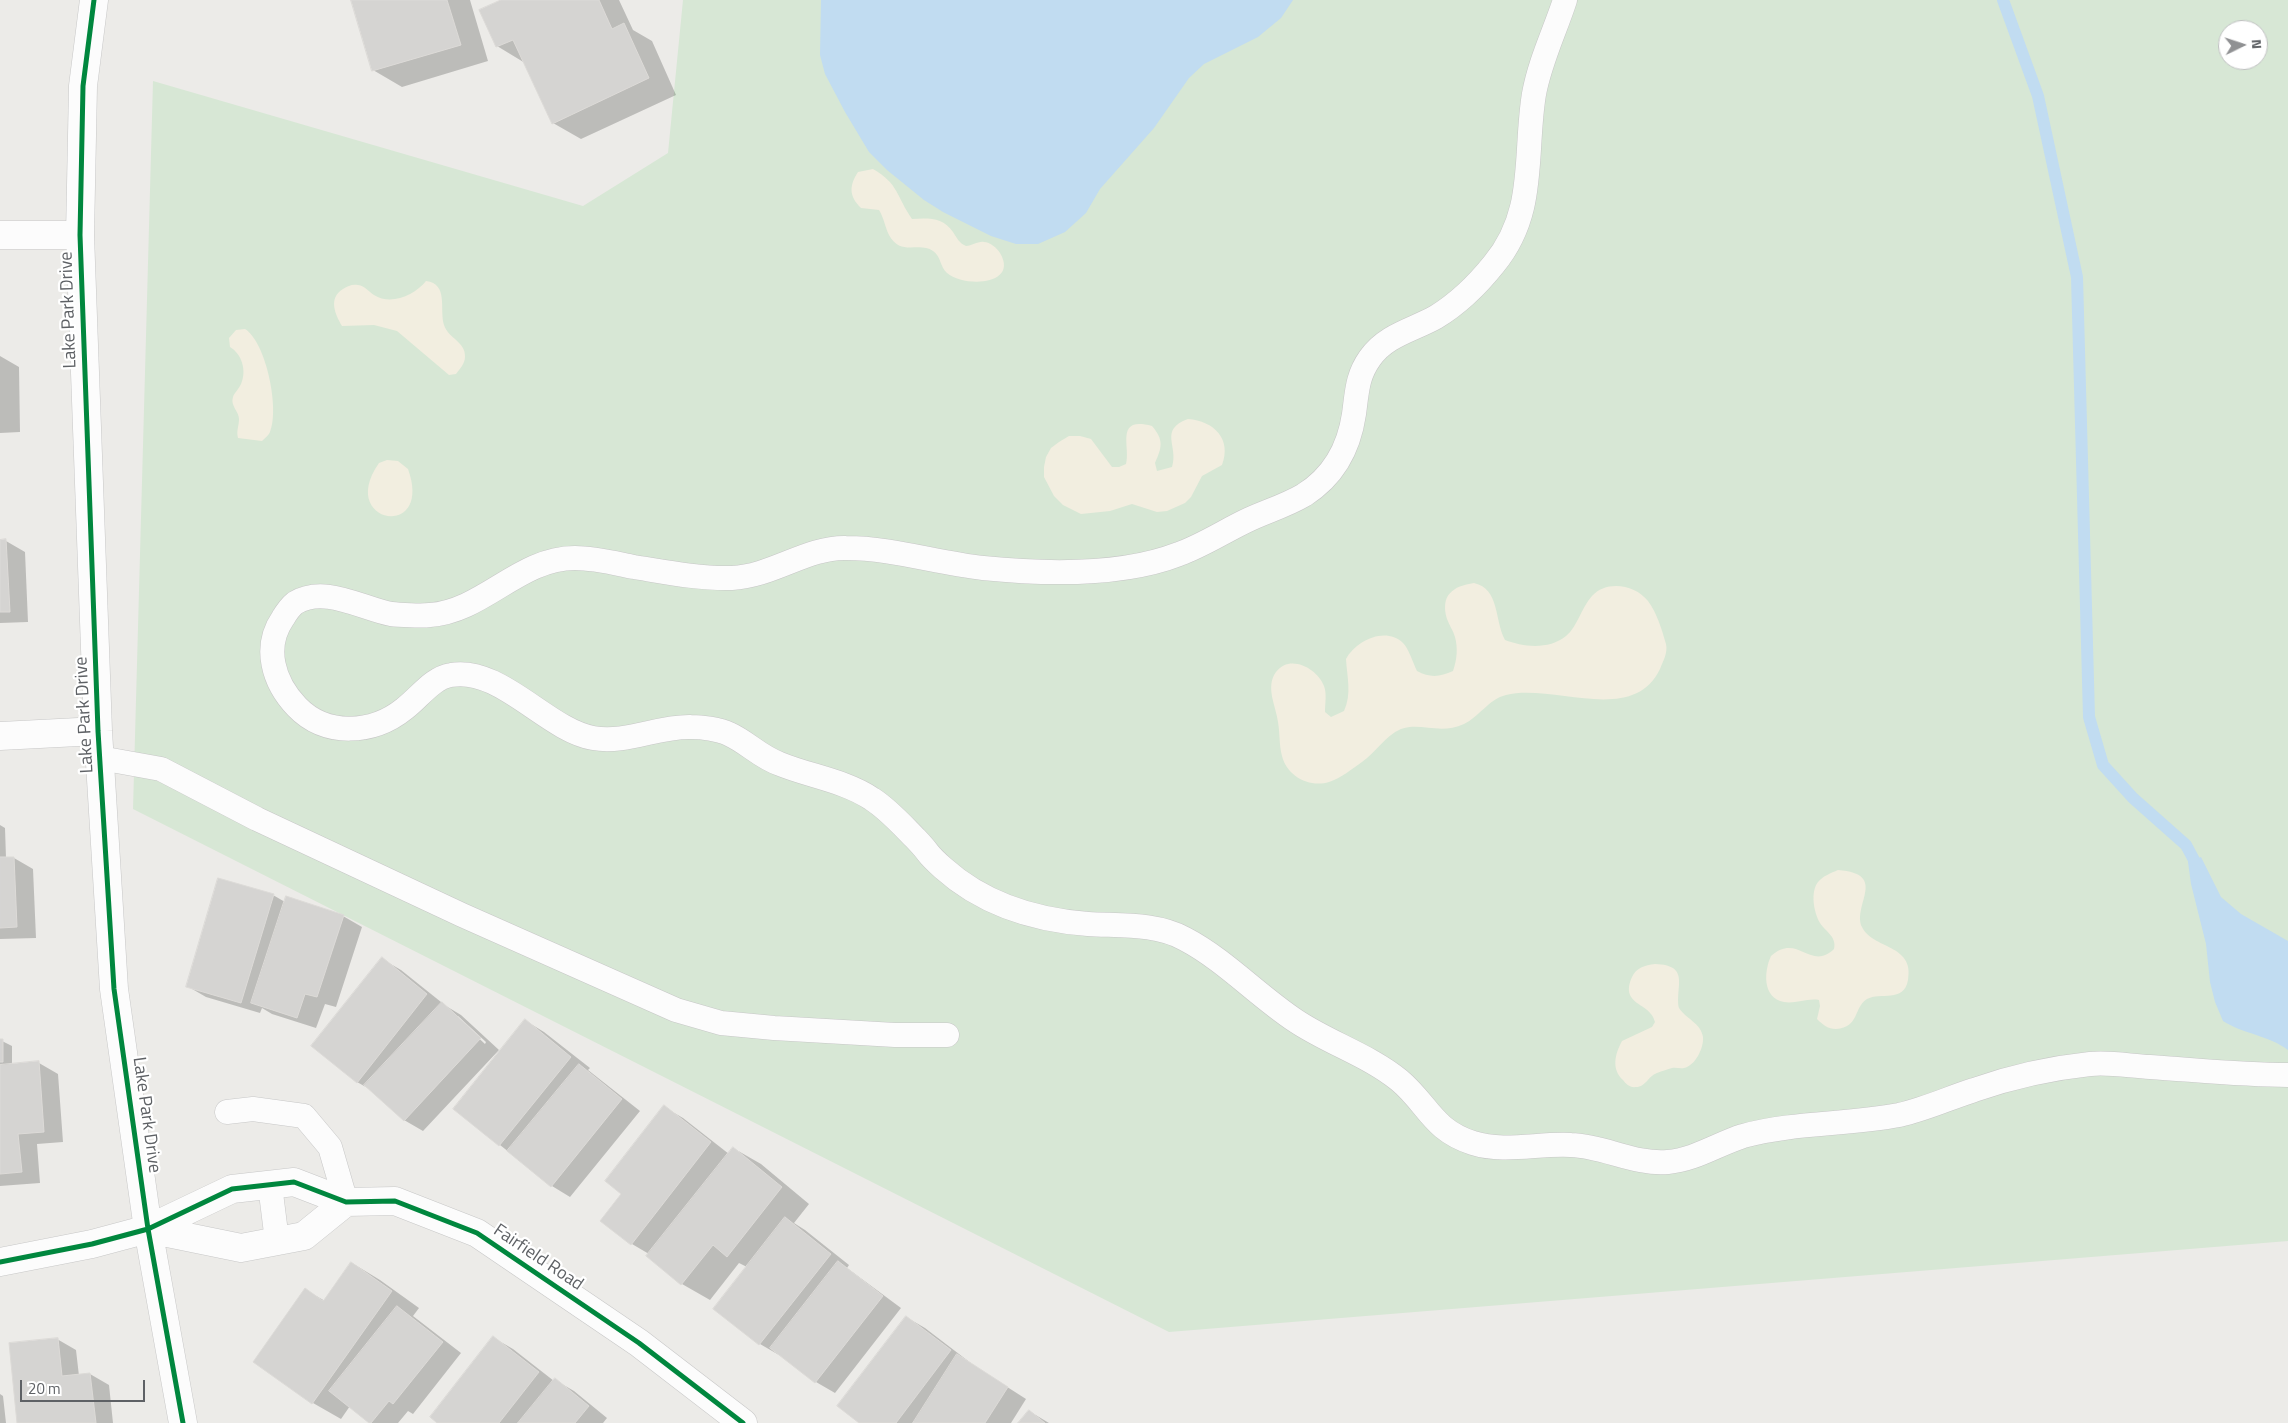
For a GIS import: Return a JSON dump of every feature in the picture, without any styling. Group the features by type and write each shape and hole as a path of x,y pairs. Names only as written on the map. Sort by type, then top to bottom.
{"street":[{"name":"Lake Park Drive","path":"94,0 84,86 80,235 98,731 114,989 148,1230 182,1423"},
{"path":"0,235 80,235"},
{"path":"0,736 98,731"},
{"name":"Fairfield Road","path":"148,1230 232,1189 294,1182 346,1202 395,1201 477,1234 638,1343 743,1423"},
{"path":"0,1262 92,1244 148,1230 241,1248 304,1236 346,1202"}],"lane":[{"path":"1565,0 1534,92 1528,146 1528,174 1514,238 1459,302 1433,319 1383,343 1372,356 1357,383 1352,429 1338,464 1329,476 1303,495 1238,524 1188,551 1152,563 1124,569 991,569 864,549 842,548 827,549 769,570 732,578 664,572 584,558 549,560 510,578 448,612 428,616 388,613 349,600 304,598 289,607 269,644 274,667 284,688 300,710 320,724 342,729 368,727 392,719 430,685 446,675 469,675 521,696 564,729 590,738 618,740 654,730 680,727 704,727 729,733 774,763 865,793 883,807 948,872 969,889 990,899 1034,916 1070,922 1144,927 1170,932 1186,939 1225,966 1293,1019 1395,1076 1416,1097 1430,1119 1468,1142 1486,1147 1575,1145 1633,1159 1663,1163 1688,1158 1743,1136 1784,1128 1903,1114 1994,1084 2025,1076 2090,1064 2288,1075"},
{"path":"100,758 161,769 266,823 462,915 676,1010 721,1023 774,1028 895,1035 947,1035"},
{"path":"227,1112 253,1109 304,1116 330,1147 346,1202"},
{"path":"270,1185 277,1241"}],"green space":[{"path":"683,0 2288,0 2288,1241 1169,1332 133,809 153,81 583,206 668,153"}],"sand":[{"path":"873,169 893,185 912,219 940,221 949,227 960,242 966,246 986,242 995,247 1000,253 1004,264 1002,272 987,281 966,281 955,278 943,268 936,253 928,248 905,247 894,242 889,235 879,210 861,208 852,195 853,182 858,172"},
{"path":"426,281 438,287 442,298 444,325 465,352 462,366 456,374 449,375 397,331 374,325 342,326 335,311 334,301 338,293 350,286 360,286 381,298 395,299 416,291"},
{"path":"245,329 253,336 265,361 272,393 273,422 269,433 262,441 238,438 237,435 239,416 232,400 243,379 243,368 238,354 230,347 229,338 236,330"},
{"path":"1188,419 1206,423 1219,433 1225,447 1222,465 1202,476 1191,497 1185,503 1167,511 1157,512 1132,504 1110,511 1081,514 1063,505 1054,496 1044,477 1046,457 1051,448 1069,436 1091,439 1112,467 1126,464 1128,429 1133,425 1140,424 1152,426 1159,435 1161,444 1155,463 1157,471 1172,467 1172,433 1179,423"},
{"path":"387,460 398,461 408,469 412,492 408,507 399,515 387,516 376,511 369,500 369,484 379,463"},
{"path":"1474,583 1488,591 1492,598 1505,640 1528,646 1552,644 1566,636 1574,627 1588,601 1598,591 1612,586 1620,586 1636,591 1648,601 1657,616 1663,633 1666,651 1660,669 1648,686 1631,695 1612,699 1590,699 1525,693 1506,695 1494,700 1469,721 1455,727 1439,729 1408,727 1401,729 1390,735 1362,762 1342,776 1329,782 1307,782 1294,775 1285,763 1281,752 1278,722 1271,690 1271,684 1276,672 1282,666 1289,664 1296,664 1310,669 1324,686 1326,695 1325,712 1331,717 1344,711 1348,698 1346,659 1357,647 1372,638 1388,636 1396,638 1403,643 1409,652 1417,671 1426,675 1444,675 1453,671 1457,645 1447,619 1445,604 1454,589"},
{"path":"1838,870 1853,873 1862,878 1865,884 1865,892 1860,918 1862,927 1874,940 1899,953 1905,960 1908,968 1908,980 1902,992 1891,996 1867,999 1849,1025 1836,1029 1826,1026 1817,1019 1820,1006 1819,1000 1784,1002 1777,999 1768,990 1766,976 1771,956 1780,950 1796,949 1818,956 1826,955 1834,949 1834,941 1818,919 1814,891 1818,882 1825,876"},
{"path":"1655,964 1666,965 1673,968 1677,973 1679,978 1679,1008 1702,1032 1703,1041 1698,1056 1688,1067 1672,1068 1654,1074 1639,1087 1632,1087 1625,1083 1617,1071 1615,1061 1618,1051 1622,1041 1652,1027 1655,1022 1648,1011 1633,999 1629,986 1632,977 1638,969"}],"water":[{"path":"821,0 1293,0 1281,18 1258,37 1204,64 1189,78 1154,128 1100,189 1086,213 1065,232 1038,244 1016,244 991,236 943,212 924,200 887,170 869,152 825,74 820,55"},
{"path":"2201,857 2221,897 2241,914 2288,941 2288,1050 2272,1041 2223,1021 2215,1002 2210,982 2206,944 2191,884 2188,862"}],"building":[{"path":"351,0 447,0 461,45 372,71"},
{"path":"501,0 599,0 612,29 624,23 649,78 552,124 513,40 496,47 479,10"},
{"path":"6,539 10,612 0,612 0,540"},
{"path":"0,857 14,857 17,927 0,928"},
{"path":"218,878 274,894 241,1003 186,987"},
{"path":"286,896 344,915 317,997 305,994 297,1018 251,1003"},
{"path":"382,957 427,994 357,1083 311,1046"},
{"path":"442,1002 481,1038 404,1121 364,1085"},
{"path":"525,1019 571,1057 499,1146 453,1109"},
{"path":"0,1039 3,1039 3,1062 0,1062"},
{"path":"39,1061 44,1132 18,1134 22,1172 0,1174 0,1065"},
{"path":"579,1064 622,1099 551,1187 507,1151"},
{"path":"664,1105 711,1142 631,1245 600,1221 621,1194 605,1181"},
{"path":"733,1147 782,1187 727,1257 713,1245 681,1285 646,1256"},
{"path":"785,1217 831,1254 759,1345 713,1309"},
{"path":"838,1261 883,1296 815,1383 770,1348"},
{"path":"351,1262 392,1291 312,1404 253,1362 305,1288 323,1301"},
{"path":"397,1306 443,1342 393,1404 389,1401 369,1423 329,1391"},
{"path":"906,1316 951,1350 896,1423 859,1423 837,1406"},
{"path":"493,1336 539,1372 499,1423 437,1423 430,1417"},
{"path":"58,1338 62,1376 90,1373 96,1423 17,1423 9,1343"},
{"path":"957,1354 1008,1387 985,1423 913,1423"},
{"path":"555,1378 589,1406 575,1423 518,1423"},
{"path":"1029,1410 1045,1423 1018,1423"}],"waterway":[{"path":"2003,0 2038,96 2077,277 2089,717 2103,765 2133,798 2186,845 2194,860"}],"cycle path":[{"path":"94,0 83,86 80,235 98,731 114,989 148,1229 183,1423"},
{"path":"0,1262 92,1244 148,1229 232,1189 294,1182 346,1202 395,1201 477,1233 639,1343 743,1423"}]}
